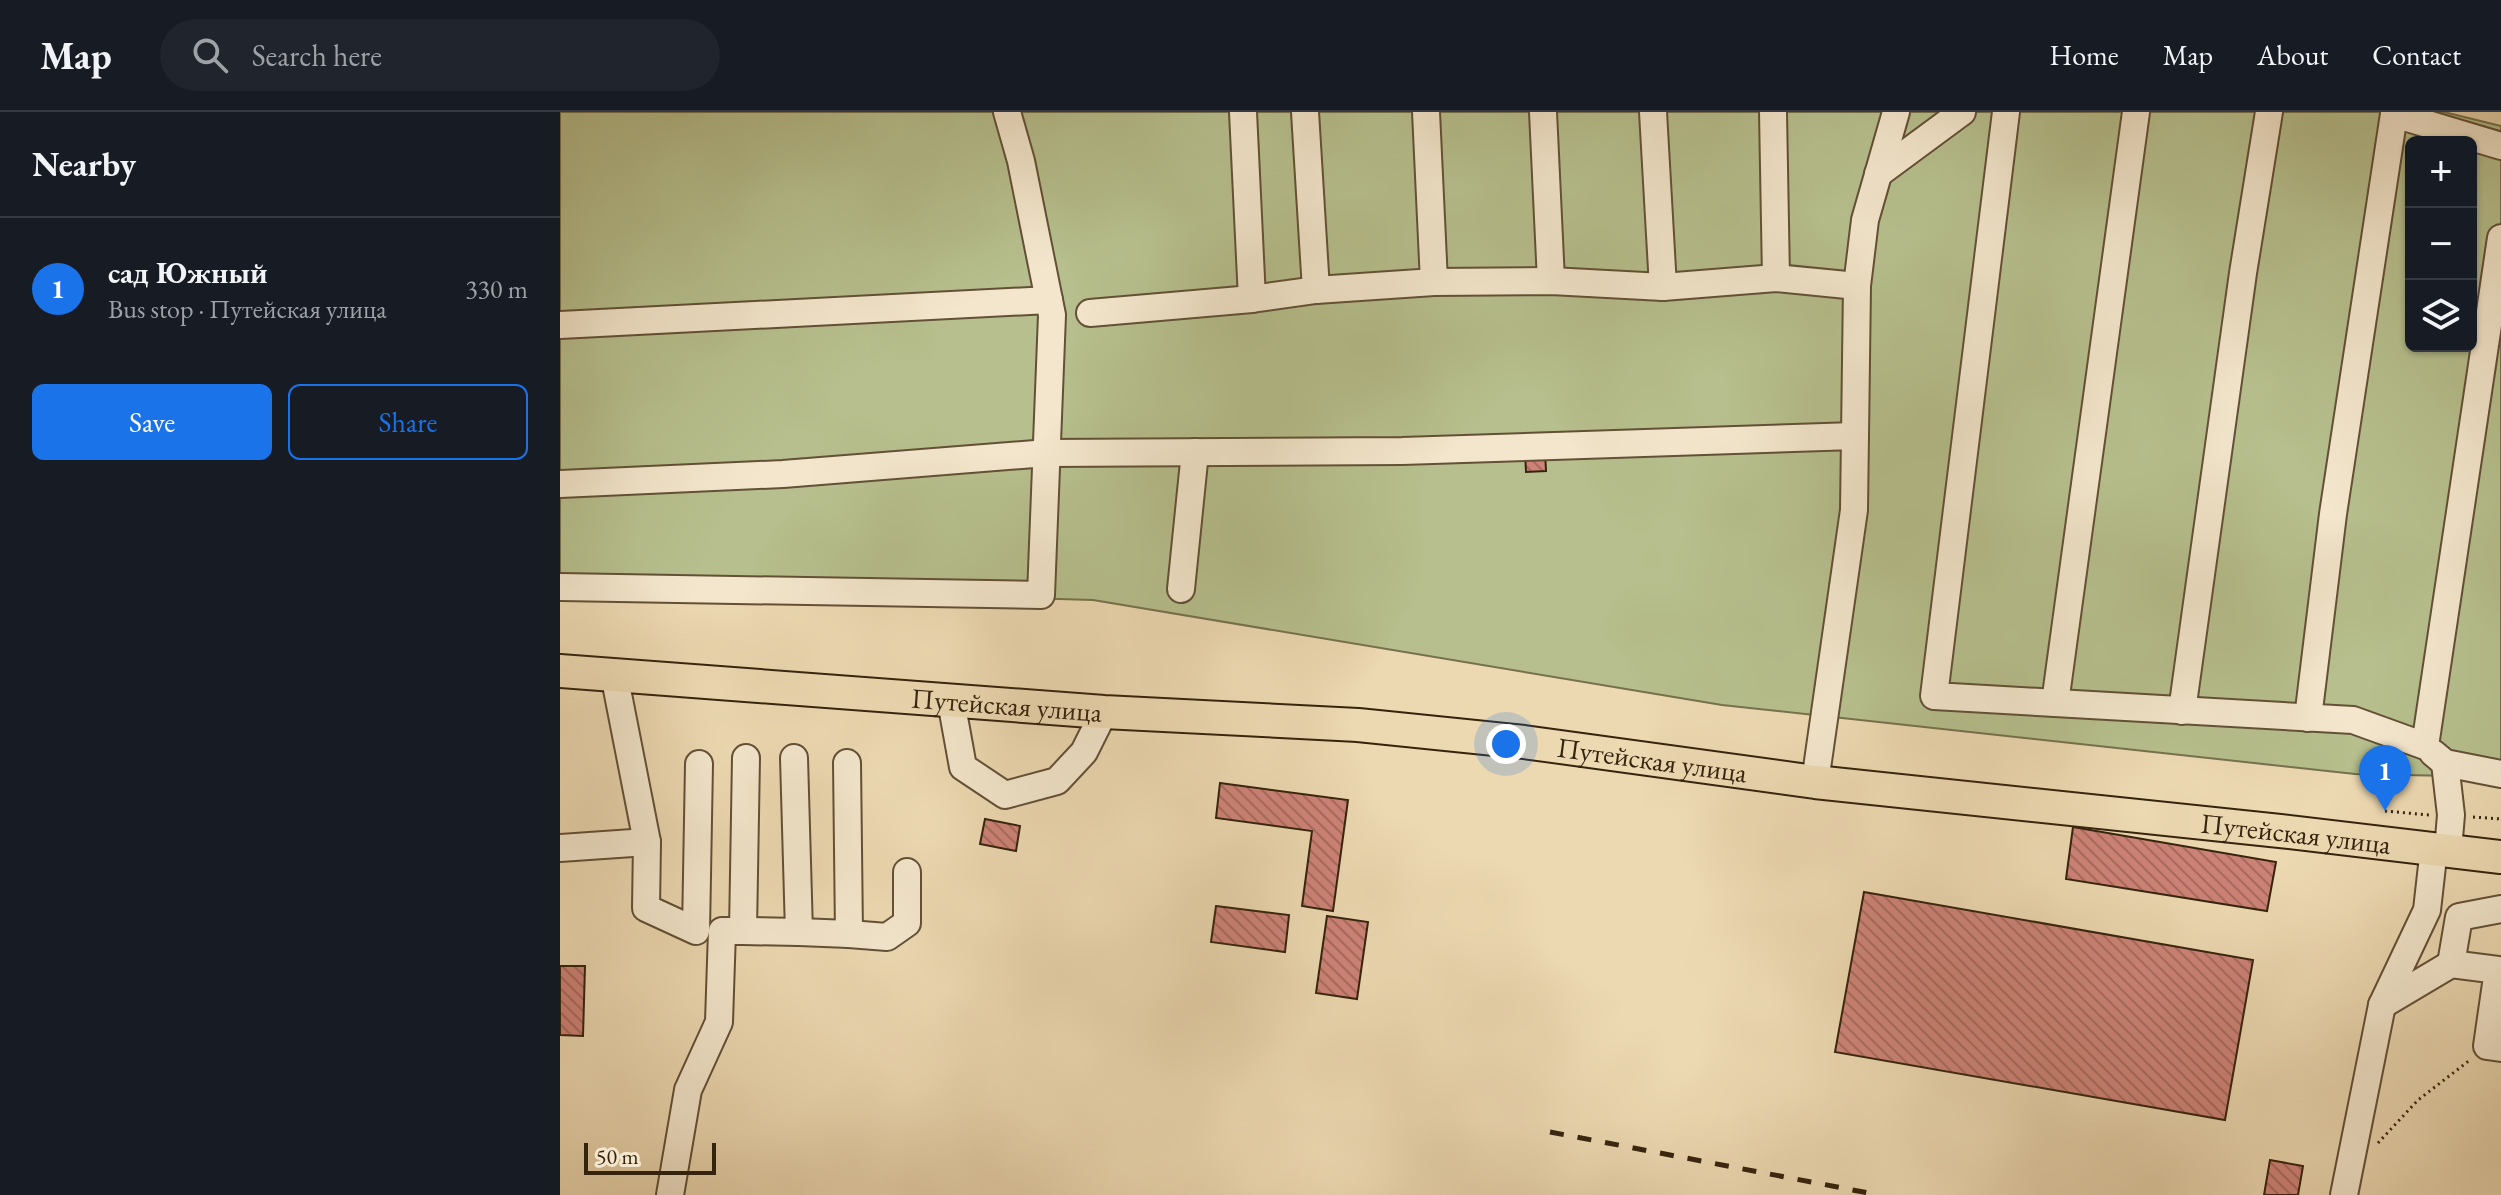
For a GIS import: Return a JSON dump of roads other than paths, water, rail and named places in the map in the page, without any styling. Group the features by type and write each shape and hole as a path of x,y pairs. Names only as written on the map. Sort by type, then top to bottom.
{"main road":[{"name":"Путейская улица","path":"560,671 1104,712 1358,725 1494,739 1815,782 2501,857"}],"street":[{"path":"560,587 1041,595 1052,315 1021,161 1007,112"},
{"path":"1243,112 1252,299"},
{"path":"1305,112 1316,290"},
{"path":"1426,112 1434,282"},
{"path":"1543,112 1551,281"},
{"path":"1653,112 1663,287"},
{"path":"1773,112 1776,278"},
{"path":"1815,782 1854,510 1857,286 1865,220 1896,112"},
{"path":"1878,174 1962,112"},
{"path":"2006,112 1934,696 2353,720 2435,754 2501,774"},
{"path":"2055,703 2136,112"},
{"path":"2182,711 2269,112"},
{"path":"2308,718 2333,514 2394,114 2433,120 2501,146"},
{"path":"2344,1195 2382,1005 2427,910 2451,815 2435,754 2501,238"},
{"path":"1090,313 1252,299 1316,290 1434,282 1551,281 1663,287 1776,278 1857,286"},
{"path":"560,325 1049,300"},
{"path":"560,484 783,474 1047,453 1402,451 1855,436"},
{"path":"1181,589 1195,452"},
{"path":"614,674 647,842 646,908 720,931 887,937 907,923 907,872"},
{"path":"951,701 963,767 1005,795 1057,781 1084,752 1104,712"},
{"path":"720,931 746,758"},
{"path":"794,758 799,932"},
{"path":"847,763 849,934"},
{"path":"670,1195 688,1090 719,1022 720,931 699,764"},
{"path":"560,848 647,842"},
{"path":"2427,910 2459,917 2501,909"},
{"path":"2451,964 2459,917"},
{"path":"2382,1005 2451,964 2500,970 2494,1047"}],"railway":[{"path":"1550,1132 1879,1195"}],"place":[{"name":"сад Южный","path":"2385,811"}]}
